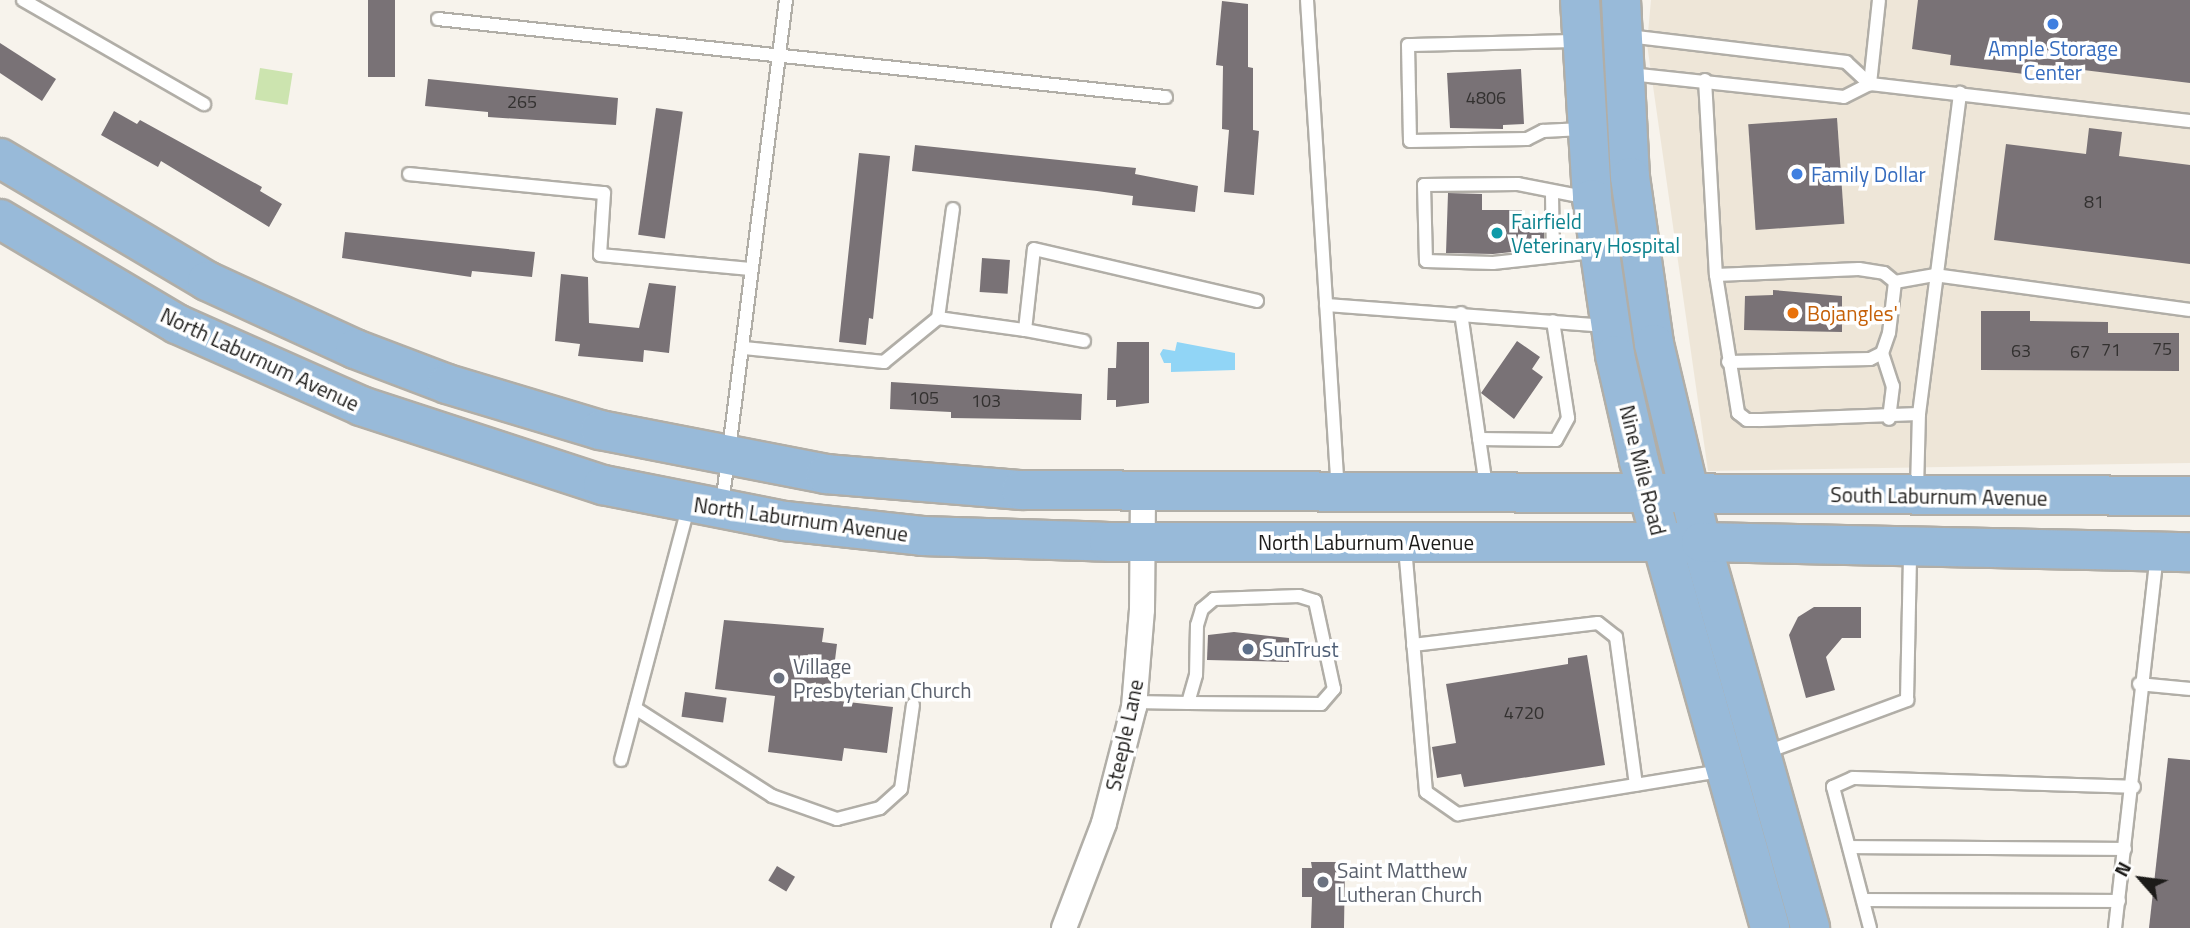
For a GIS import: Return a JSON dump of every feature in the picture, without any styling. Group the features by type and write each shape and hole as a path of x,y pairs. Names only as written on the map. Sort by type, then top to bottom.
{"main road":[{"name":"Nine Mile Road","path":"1580,0 1592,199 1610,326 1649,495 1770,928"},
{"name":"Nine Mile Road","path":"1621,17 1630,177 1646,303 1701,542 1810,928"},
{"path":"0,158 150,251 355,349 494,399 600,430 731,458 939,486 1339,494 1649,495"},
{"name":"North Laburnum Avenue","path":"0,219 177,324 361,406 510,458 705,507 922,536 1143,541 1701,542"},
{"name":"South Laburnum Avenue","path":"1649,495 2190,496"},
{"path":"2117,552 2146,530 2190,531"},
{"path":"1701,542 2174,552"}],"street":[{"name":"Steeple Lane","path":"1064,928 1104,823 1134,702 1143,541 1143,491"}],"lane":[{"path":"23,0 204,104"},
{"path":"621,760 635,708 705,507 731,458 750,269 786,0"},
{"path":"1307,0 1339,494"},
{"path":"1870,84 1879,0"},
{"path":"1621,17 1846,62 1870,84"},
{"path":"438,19 779,58 1166,97"},
{"path":"1581,41 1408,45 1410,141 1527,139 1543,131 1586,129"},
{"path":"1624,73 1844,97 1870,84 2190,121"},
{"path":"1705,80 1716,275 1738,413 1747,420 1889,419 1919,414"},
{"path":"1916,497 1919,414 1960,93"},
{"path":"410,174 604,193 600,255 750,269"},
{"path":"1592,199 1552,194 1518,184 1424,185 1426,261 1493,263 1599,252"},
{"path":"1552,194 1553,256"},
{"path":"744,348 884,362 938,318 953,209"},
{"path":"1025,330 1034,250 1257,301"},
{"path":"1716,275 1859,268 1884,273 1895,282 1935,275 2190,310"},
{"path":"1889,419 1893,386 1882,353 1895,282"},
{"path":"1326,305 1610,326"},
{"path":"1461,313 1487,495"},
{"path":"938,318 1084,341"},
{"path":"1479,439 1556,440 1568,418 1553,321"},
{"path":"1728,362 1870,359 1882,353"},
{"path":"1405,542 1426,792 1458,814 1726,770"},
{"path":"1761,754 1907,700 1910,548"},
{"path":"2115,928 2134,787 2139,684 2174,552"},
{"path":"1134,702 1188,703 1321,704 1334,689 1315,601 1300,596 1214,598 1202,610 1197,625 1196,675 1188,703"},
{"path":"1413,645 1598,622 1616,637 1636,785"},
{"path":"2139,684 2190,689"},
{"path":"635,708 772,796 837,819 880,808 901,789 913,705"},
{"path":"1870,928 1833,787 1853,778 2134,787"},
{"path":"1849,847 2125,849"},
{"path":"1863,900 2119,901"}],"shaded area":[{"path":"1651,0 2190,0 2190,463 1708,471 1647,44"}],"green space":[{"path":"260,68 293,73 288,105 255,100"}],"water":[{"path":"1177,342 1235,353 1235,370 1171,372 1171,363 1164,363 1160,354 1163,349 1175,351"}],"building":[{"path":"368,0 395,0 395,77 368,77"},
{"name":"Ample Storage Center","path":"1918,0 2190,0 2190,83 2025,63 2024,74 1950,65 1951,55 1912,49"},
{"path":"1222,1 1248,4 1248,67 1253,68 1253,130 1259,131 1254,195 1224,192 1229,130 1222,129 1223,66 1216,65"},
{"path":"0,43 56,79 42,101 0,73"},
{"path":"1521,69 1524,124 1503,125 1503,129 1450,128 1447,73"},
{"path":"428,79 618,98 616,125 488,117 488,112 425,106"},
{"path":"656,108 683,112 665,239 638,235"},
{"path":"114,111 137,124 140,120 262,187 260,191 282,204 269,227 161,161 158,167 101,135"},
{"name":"Family Dollar","path":"1837,118 1844,224 1756,230 1748,124"},
{"path":"2089,128 2122,132 2119,156 2190,165 2190,264 1994,240 2006,144 2086,154"},
{"path":"915,145 1136,168 1135,174 1198,186 1195,212 1132,205 1133,196 912,171"},
{"path":"859,153 890,156 873,319 869,318 866,345 839,342"},
{"name":"Fairfield Veterinary Hospital","path":"1448,193 1482,194 1482,210 1522,210 1522,221 1544,221 1544,244 1521,244 1521,251 1493,254 1446,253"},
{"path":"345,232 535,252 532,277 472,271 471,277 342,258"},
{"path":"982,258 1010,260 1008,294 980,292"},
{"path":"561,274 588,277 589,323 639,328 649,283 676,286 669,353 644,350 643,362 578,356 580,344 555,341"},
{"name":"Bojangles'","path":"1773,290 1842,296 1842,332 1744,330 1745,296 1773,295"},
{"path":"1981,311 2030,311 2030,321 2108,322 2108,333 2179,333 2179,371 1981,370"},
{"path":"1517,341 1540,357 1532,369 1543,377 1514,419 1481,393"},
{"path":"1117,342 1149,342 1149,403 1116,407 1116,400 1107,400 1108,368 1116,368"},
{"path":"891,382 1082,394 1081,420 951,418 951,412 890,409"},
{"path":"1814,607 1861,607 1861,638 1842,638 1826,657 1835,690 1806,698 1789,635 1798,617"},
{"name":"Village Presbyterian Church","path":"724,620 824,628 822,642 837,644 830,700 893,707 887,753 844,748 842,761 768,752 775,696 715,689"},
{"name":"SunTrust","path":"1234,632 1289,638 1289,662 1207,660 1208,635"},
{"path":"1587,655 1605,765 1464,787 1461,774 1437,778 1432,747 1456,743 1446,684 1568,664 1568,658"},
{"path":"685,692 727,698 723,723 682,717"},
{"path":"2168,758 2190,760 2190,928 2149,928"},
{"name":"Saint Matthew Lutheran Church","path":"1311,862 1345,862 1344,928 1311,928 1312,897 1302,897 1302,868 1312,868"},
{"path":"777,866 795,877 786,891 768,881"}],"place":[{"name":"Ample Storage Center","path":"2053,24"},
{"name":"Family Dollar","path":"1797,174"},
{"name":"Fairfield Veterinary Hospital","path":"1497,233"},
{"name":"Bojangles'","path":"1793,313"},
{"name":"SunTrust","path":"1248,649"},
{"name":"Village Presbyterian Church","path":"779,678"},
{"name":"Saint Matthew Lutheran Church","path":"1323,882"}]}
